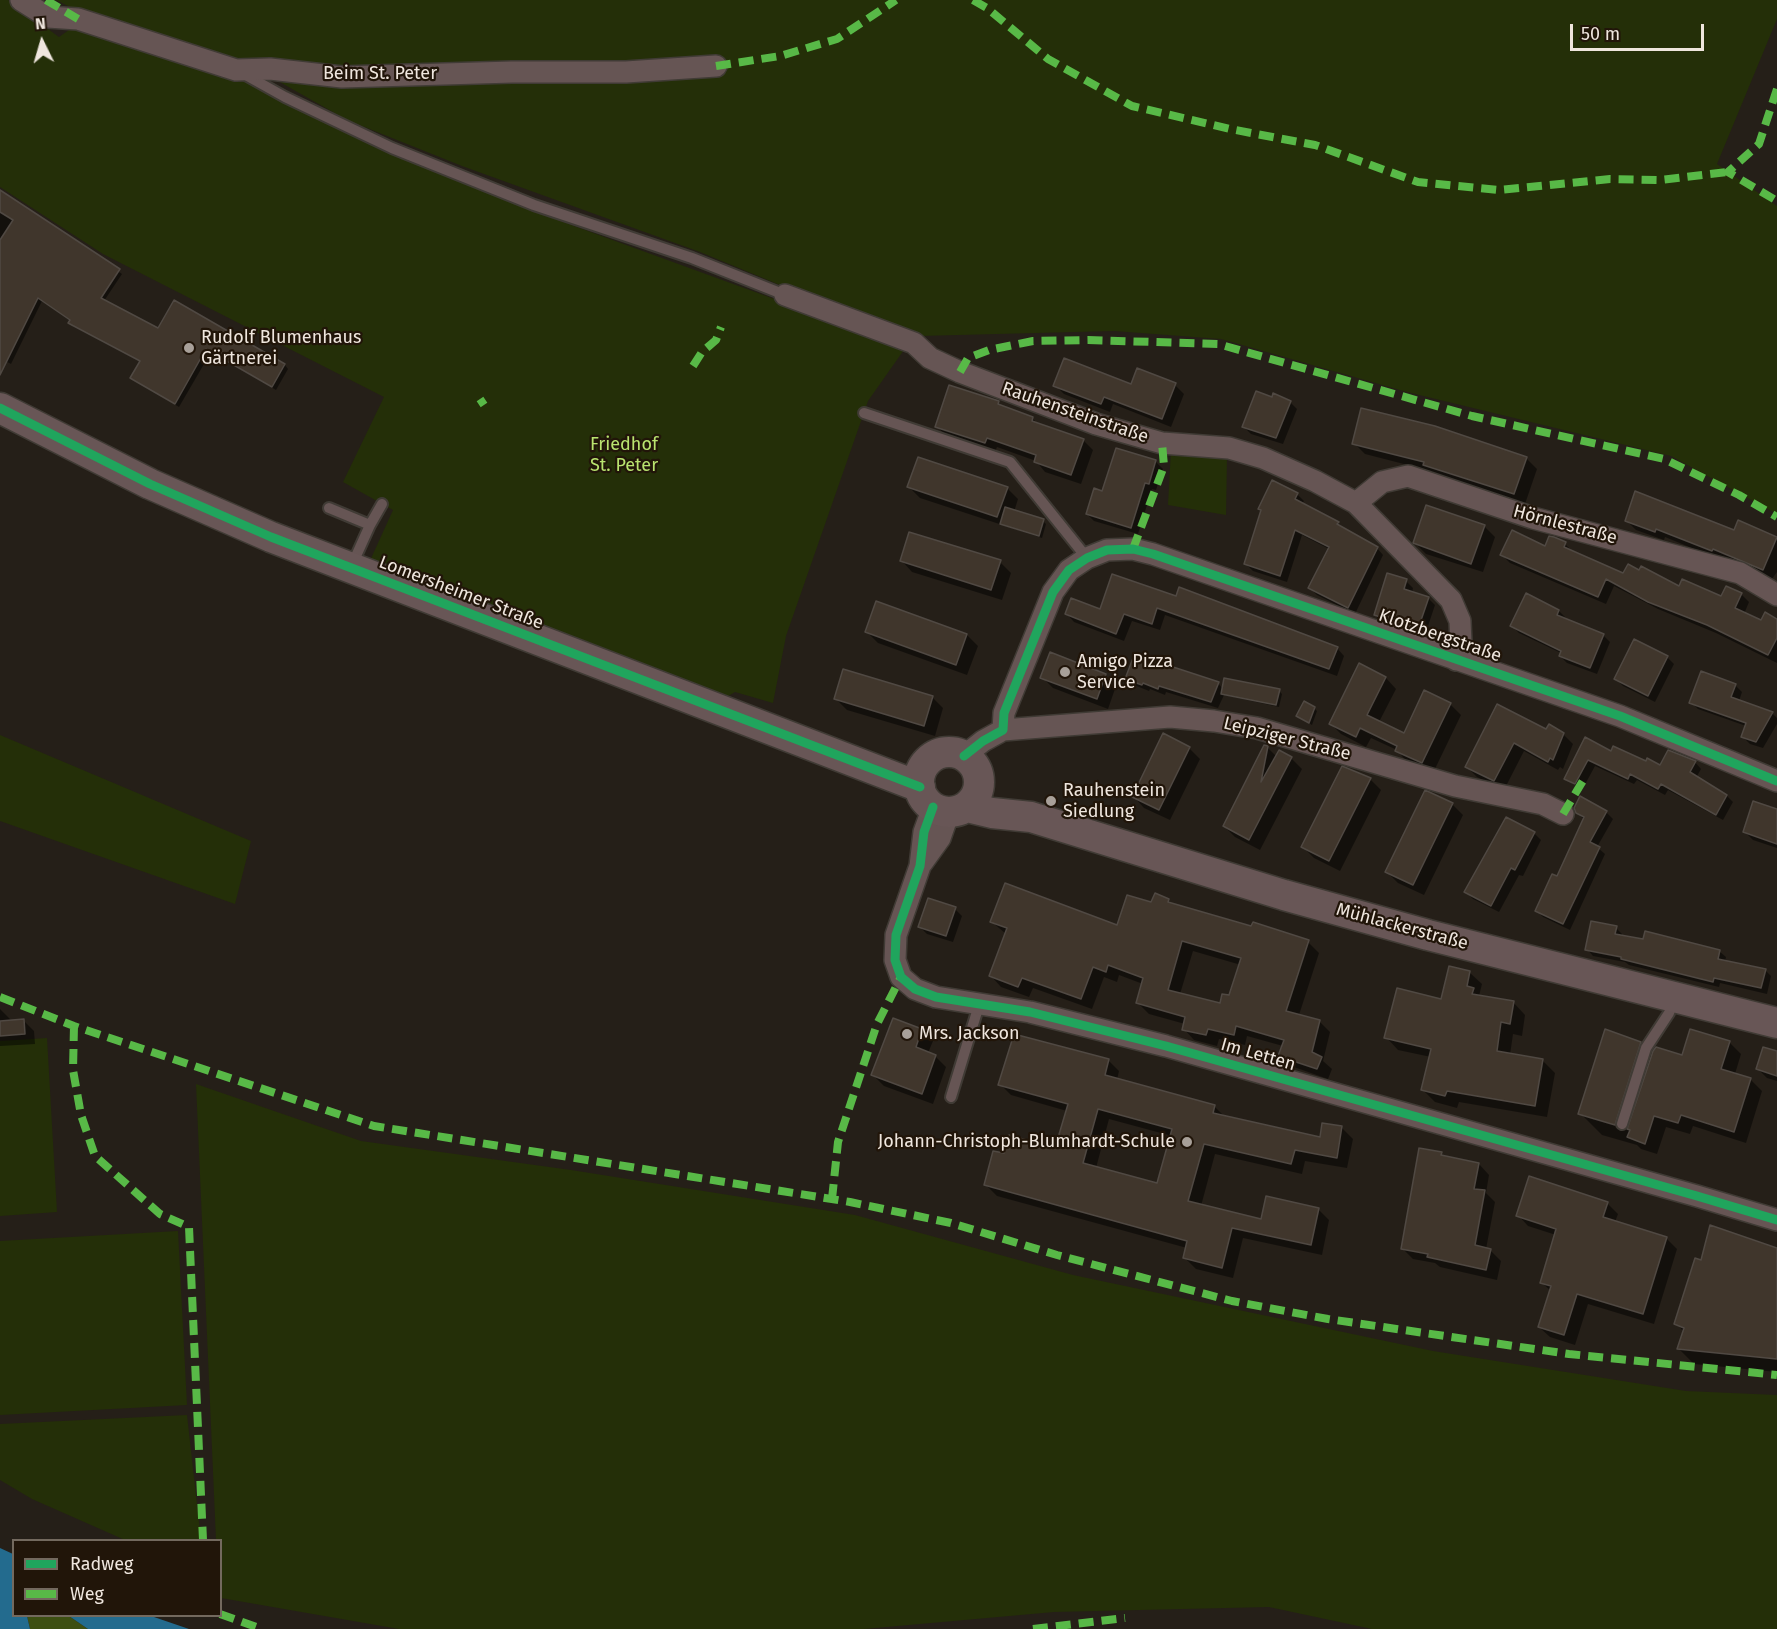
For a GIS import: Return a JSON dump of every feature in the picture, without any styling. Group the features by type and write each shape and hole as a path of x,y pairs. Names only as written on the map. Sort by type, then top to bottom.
{"street":[{"name":"Beim St. Peter","path":"21,0 48,17 78,19 236,70 270,69 342,77 512,72 626,72 716,66"},
{"name":"Rauhensteinstraße","path":"785,295 914,343 930,358 960,372 1096,424 1162,443 1229,448 1263,458 1315,481 1356,503 1451,600 1460,621 1461,643 1456,660"},
{"name":"Lomersheimer Straße","path":"0,408 150,484 271,537 845,757 946,793"},
{"name":"Hörnlestraße","path":"1356,503 1382,482 1408,476 1533,518 1740,573 1777,595"},
{"name":"Klotzbergstraße","path":"1087,558 1107,550 1133,549 1153,554 1620,716 1777,781"},
{"path":"946,793 976,768 964,756 983,741 1003,730 1004,713 1053,592 1069,570 1087,558"},
{"name":"Leipziger Straße","path":"1003,730 1170,717 1214,721 1257,728 1455,786 1543,804 1563,814"},
{"name":"Mühlackerstraße","path":"946,793 1000,795 1031,817 1273,892 1372,920 1777,1023"},
{"name":"Im Letten","path":"946,793 924,832 920,866 896,934 895,960 901,977 915,989 936,997 1030,1012 1166,1046 1777,1220"}],"lane":[{"path":"236,70 285,97 392,148 534,205 692,258 785,295"},
{"path":"864,413 1010,462 1087,558"},
{"path":"350,568 382,504"},
{"path":"329,508 370,525"},
{"path":"1622,1124 1646,1047 1672,1008 1675,998"},
{"path":"951,1097 979,1005"}],"green space":[{"name":"Friedhof St. Peter","path":"0,0 8,0 59,37 79,23 233,74 281,100 390,152 533,211 906,347 868,401 786,636 773,703 735,692 718,702 368,565 393,510 343,482 384,397 103,254 0,187"},
{"path":"56,0 1777,0 1777,19 1717,164 1777,206 1777,514 1671,456 1407,392 1221,339 1114,331 919,336 821,302 700,252 462,166 347,120 239,59 78,11"},
{"path":"1171,450 1227,456 1226,515 1168,505"},
{"path":"0,735 251,841 235,904 0,821"},
{"path":"47,1038 57,1212 0,1216 0,1041"},
{"path":"196,1084 361,1141 571,1170 855,1215 1073,1275 1433,1351 1686,1391 1777,1395 1777,1629 1372,1629 1269,1607 1054,1612 864,1629 399,1629 222,1598 222,1539 216,1539"},
{"path":"178,1231 187,1405 0,1415 0,1241"},
{"path":"187,1415 201,1539 123,1539 32,1499 0,1480 0,1424"},
{"path":"27,1617 70,1617 88,1629 30,1629"}],"water":[{"path":"0,1548 12,1554 12,1617 27,1617 30,1629 0,1629"},
{"path":"70,1617 154,1617 189,1629 88,1629"}],"building":[{"path":"0,190 120,269 101,298 158,328 174,300 285,364 272,387 206,349 175,404 130,378 140,361 68,323 70,320 38,298 0,375 0,240 13,220 0,212"},
{"path":"1064,358 1131,384 1137,368 1176,383 1162,419 1104,397 1101,404 1053,386"},
{"path":"949,385 999,401 998,404 1033,417 1032,421 1084,439 1071,475 1034,462 1036,455 987,438 985,443 935,427"},
{"path":"1256,391 1272,397 1273,393 1291,401 1276,438 1242,427"},
{"path":"1361,408 1435,426 1527,457 1514,494 1423,465 1424,462 1352,444"},
{"path":"1116,448 1156,460 1149,484 1145,483 1131,528 1086,514 1094,488 1102,491"},
{"path":"918,457 1008,487 997,517 907,487"},
{"path":"1272,480 1298,493 1295,499 1339,522 1337,524 1378,547 1348,608 1308,588 1329,547 1295,530 1280,576 1244,564 1261,510 1258,509"},
{"path":"1635,491 1734,530 1738,520 1777,537 1763,570 1713,549 1712,551 1656,529 1655,532 1625,521"},
{"path":"1426,505 1485,525 1471,564 1413,543"},
{"path":"1005,507 1044,519 1039,536 1000,524"},
{"path":"1512,530 1545,546 1549,536 1554,537 1566,542 1564,547 1623,573 1628,564 1639,570 1641,566 1679,586 1682,579 1721,596 1726,586 1742,593 1735,608 1761,620 1765,612 1777,619 1777,638 1768,655 1707,625 1648,602 1606,579 1598,597 1500,555"},
{"path":"909,532 1001,560 991,590 900,561"},
{"path":"1387,573 1407,579 1404,589 1429,597 1418,629 1374,615"},
{"path":"1112,574 1176,596 1179,587 1338,647 1329,669 1157,608 1152,624 1124,614 1116,634 1065,614 1071,598 1100,609"},
{"path":"1526,593 1559,610 1557,615 1604,634 1590,668 1559,656 1561,651 1510,626"},
{"path":"876,601 967,634 956,665 865,632"},
{"path":"1634,639 1668,656 1648,696 1614,679"},
{"path":"1050,652 1106,674 1097,699 1040,678"},
{"path":"1133,658 1150,664 1151,662 1166,667 1167,665 1219,682 1211,702 1159,686 1158,689 1125,679"},
{"path":"1359,663 1386,677 1367,715 1404,733 1424,690 1451,703 1422,763 1395,751 1397,746 1360,728 1356,737 1329,724"},
{"path":"843,669 933,696 924,726 834,699"},
{"path":"1701,671 1736,684 1731,697 1773,712 1756,742 1741,737 1746,723 1689,703"},
{"path":"1224,678 1280,689 1276,705 1221,694"},
{"path":"1304,701 1315,707 1309,723 1296,716"},
{"path":"1497,704 1546,729 1549,724 1564,733 1553,760 1550,758 1548,762 1514,743 1494,781 1465,767"},
{"path":"1163,733 1190,747 1159,810 1132,797"},
{"path":"1585,737 1611,751 1613,746 1660,765 1668,750 1696,761 1690,772 1727,795 1716,815 1661,784 1658,789 1630,774 1628,779 1588,760 1575,784 1564,779"},
{"path":"1264,745 1268,746 1261,782 1279,750 1292,757 1249,840 1223,826"},
{"path":"1342,766 1371,778 1329,861 1301,847"},
{"path":"1425,790 1453,803 1413,885 1385,872"},
{"path":"1580,796 1607,811 1590,842 1600,847 1563,924 1535,911 1552,874 1557,876 1584,817 1576,813 1574,808"},
{"path":"1753,801 1777,809 1777,844 1743,832"},
{"path":"1506,817 1535,832 1515,870 1511,868 1491,906 1464,892"},
{"path":"1005,883 1117,925 1127,895 1151,902 1155,893 1169,899 1168,902 1251,926 1253,922 1309,940 1286,1011 1320,1020 1312,1052 1322,1057 1317,1069 1278,1056 1284,1040 1236,1026 1234,1035 1208,1029 1206,1035 1182,1030 1185,1017 1136,1003 1143,978 1108,965 1106,972 1093,967 1081,999 1022,978 1018,987 989,976 1007,928 990,922","holes":["1182,941 1241,958 1229,995 1222,994 1220,1003 1168,990"]},
{"path":"928,898 956,907 946,936 918,927"},
{"path":"1591,921 1617,926 1615,934 1643,939 1645,931 1720,950 1718,959 1766,969 1761,988 1714,978 1713,982 1621,959 1621,957 1585,950"},
{"path":"1449,966 1470,971 1467,986 1474,988 1472,994 1514,1001 1510,1024 1501,1022 1497,1051 1543,1059 1535,1106 1447,1091 1445,1096 1421,1090 1431,1049 1384,1038 1397,988 1441,999"},
{"path":"893,1018 922,1029 916,1047 936,1055 922,1094 871,1075"},
{"path":"24,1019 25,1034 0,1036 0,1021"},
{"path":"1605,1029 1641,1042 1615,1125 1578,1114"},
{"path":"1690,1029 1730,1041 1721,1069 1751,1078 1734,1132 1681,1115 1678,1123 1654,1116 1645,1144 1627,1137 1630,1130 1627,1129 1653,1051 1656,1047 1682,1055"},
{"name":"Johann-Christoph-Blumhardt-Schule","path":"1014,1034 1109,1059 1105,1075 1215,1105 1213,1113 1320,1137 1322,1123 1342,1126 1337,1158 1295,1150 1291,1164 1204,1144 1188,1201 1261,1219 1266,1196 1319,1208 1311,1245 1232,1228 1222,1268 1183,1258 1187,1241 984,1185 993,1151 1004,1153 1009,1135 1055,1148 1068,1104 998,1085","holes":["1098,1109 1172,1129 1157,1183 1083,1163"]},
{"path":"1763,1047 1777,1051 1777,1076 1756,1069"},
{"path":"1419,1148 1479,1163 1474,1189 1485,1190 1475,1245 1491,1249 1486,1270 1401,1249"},
{"path":"1529,1176 1608,1202 1603,1217 1667,1237 1643,1314 1577,1294 1564,1335 1538,1327 1551,1286 1540,1283 1556,1229 1516,1216"},
{"path":"1710,1225 1777,1248 1777,1359 1677,1349 1684,1328 1674,1324 1695,1258 1701,1260"}],"marked path":[{"path":"46,0 78,19"},
{"path":"716,66 780,56 837,39 896,0"},
{"path":"973,0 987,8 1048,59 1132,106 1230,129 1315,145 1418,182 1498,190 1610,179 1660,180 1728,172"},
{"path":"1777,89 1759,144 1728,172 1777,201"},
{"path":"693,366 702,352 716,340 721,327"},
{"path":"960,372 968,358 989,350 1033,341 1088,340 1218,344 1472,416 1664,459 1739,495 1777,517"},
{"path":"480,399 484,405"},
{"path":"1133,549 1164,466 1162,443"},
{"path":"1563,814 1584,779"},
{"path":"832,1199 838,1142 877,1024 901,977"},
{"path":"0,997 74,1026 374,1126 850,1202 951,1223 1057,1255 1232,1301 1328,1319 1569,1354 1777,1375"},
{"path":"74,1026 73,1070 81,1115 95,1156 160,1214 189,1227 203,1539"},
{"path":"222,1615 262,1629"},
{"path":"1033,1629 1125,1618"}],"cycle path":[{"path":"0,408 150,484 271,537 920,787"},
{"path":"964,756 983,741 1003,730 1004,713 1053,592 1069,570 1087,558 1107,550 1133,549 1620,716 1777,781"},
{"path":"933,807 924,832 920,866 896,935 895,960 901,977 915,989 936,997 1030,1012 1166,1046 1777,1220"}],"place":[{"name":"Rudolf Blumenhaus Gärtnerei","path":"189,348"},
{"name":"Amigo Pizza Service","path":"1065,672"},
{"name":"Rauhenstein Siedlung","path":"1051,801"},
{"name":"Mrs. Jackson","path":"907,1034"},
{"name":"Johann-Christoph-Blumhardt-Schule","path":"1187,1142"}]}
